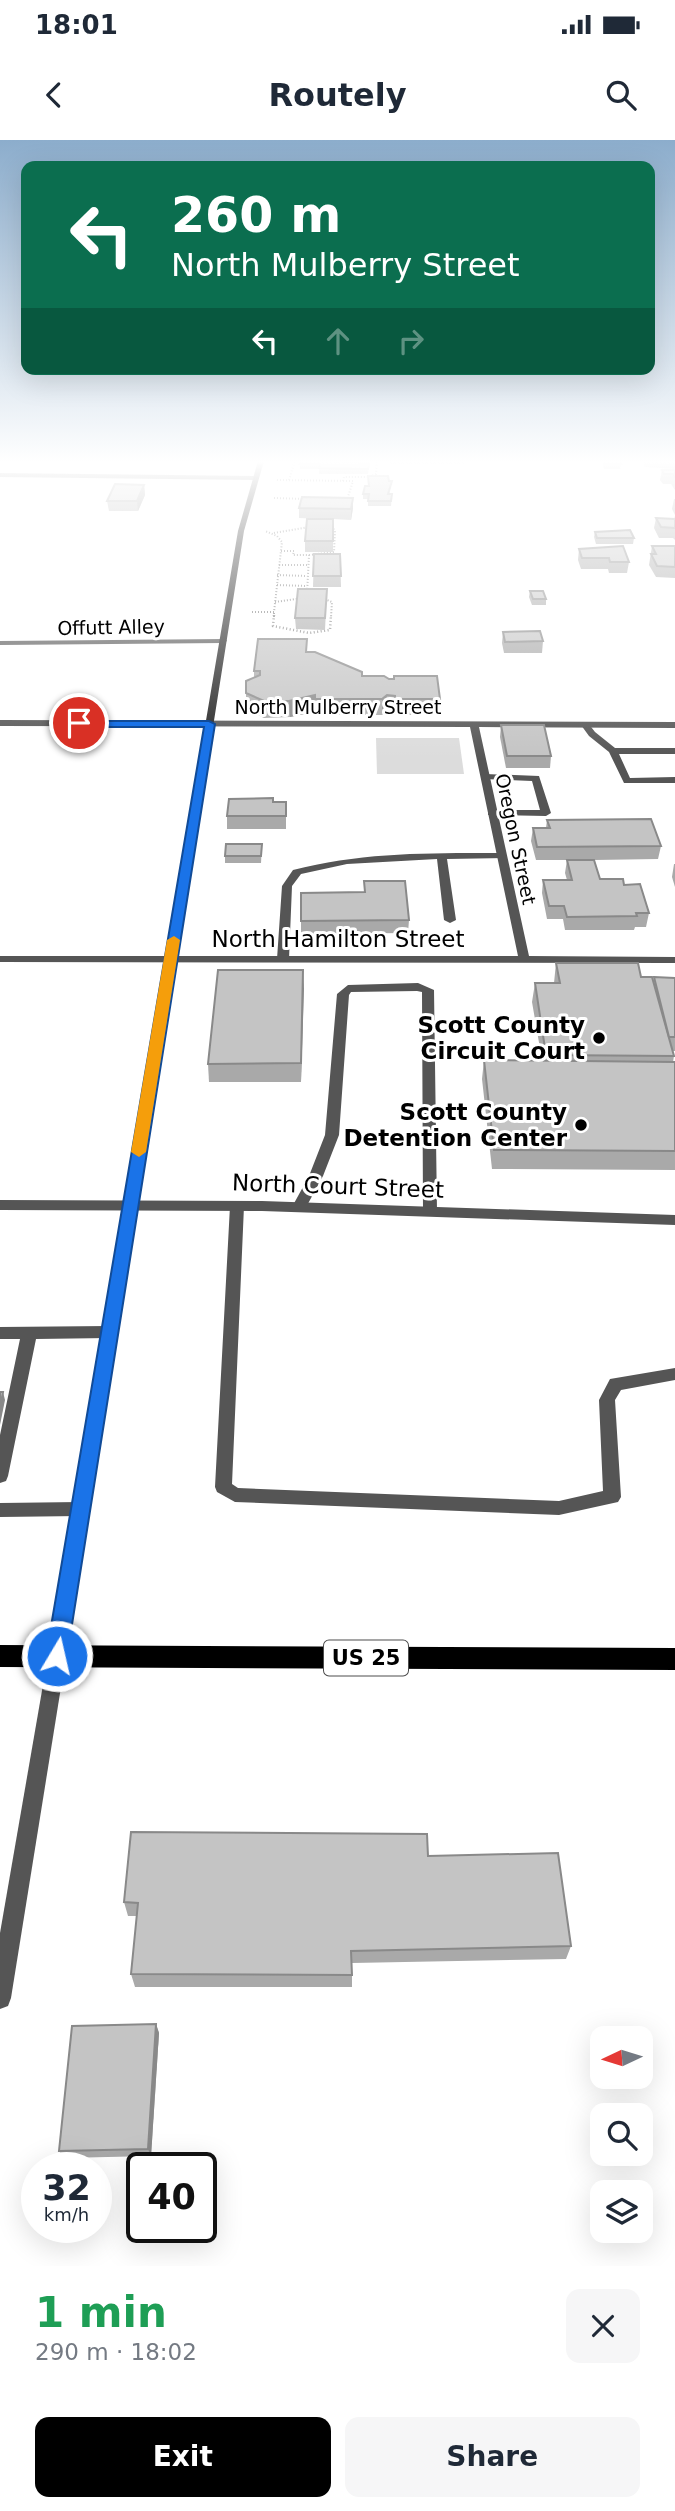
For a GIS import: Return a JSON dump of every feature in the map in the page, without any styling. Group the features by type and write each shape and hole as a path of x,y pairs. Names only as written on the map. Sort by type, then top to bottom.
{"main road":[{"name":"US 25","path":"0,1656 675,1659"}],"street":[{"path":"0,1998 236,560"},
{"name":"Offutt Alley","path":"0,643 223,642"},
{"name":"North Mulberry Street","path":"0,723 675,725"},
{"name":"Oregon Street","path":"474,724 523,960"},
{"path":"585,724 592,734 613,751 627,781 675,780"},
{"path":"613,751 675,751"},
{"path":"485,777 536,778 546,813 492,813"},
{"path":"283,960 287,886 296,872 322,864 502,856"},
{"path":"442,857 450,920"},
{"name":"North Hamilton Street","path":"0,959 675,960"},
{"path":"299,1207 316,1177 332,1135 343,994 348,989 418,987 428,990 430,1211"},
{"name":"North Court Street","path":"0,1205 299,1207 675,1220"},
{"path":"237,1206 223,1487 235,1495 559,1508 612,1497 607,1400 616,1384 675,1374"},
{"path":"0,1333 109,1332"},
{"path":"0,1476 29,1333"},
{"path":"0,1510 80,1509"}],"path":[{"path":"280,560 273,626 296,632 323,633 330,630 332,602 316,598"},
{"path":"275,602 307,598 308,560"},
{"path":"279,565 307,565"},
{"path":"277,575 307,576"},
{"path":"277,585 307,586"},
{"path":"251,612 274,612"}],"shaded area":[{"path":"376,738 459,738 464,774 377,774"}],"building":[{"path":"314,560 340,560 341,576 313,576"},
{"path":"610,560 629,562 610,562"},
{"path":"654,560 675,560 675,567 657,566"},
{"path":"298,589 327,589 325,618 295,618"},
{"path":"530,591 543,591 546,599 533,599"},
{"path":"540,631 543,641 505,642 503,632"},
{"path":"258,639 307,639 306,652 315,652 362,672 362,676 394,679 394,676 437,676 440,699 395,699 395,696 387,695 382,699 315,699 315,695 289,701 264,701 246,693 246,681 260,675 260,671 254,671"},
{"path":"501,725 544,725 551,756 507,756"},
{"path":"273,798 273,802 286,802 286,816 227,816 229,799"},
{"path":"651,819 661,846 537,847 533,828 550,828 547,820"},
{"path":"226,844 262,844 261,856 225,856"},
{"path":"567,860 594,860 600,879 623,879 624,885 640,884 649,913 636,913 637,916 567,917 564,906 549,906 543,880 572,880"},
{"path":"364,881 405,881 409,920 301,921 301,893 365,892"},
{"name":"Scott County Circuit Court","path":"556,963 638,963 641,977 652,977 674,1056 546,1055 535,983 560,983"},
{"path":"218,970 303,970 301,1063 208,1064"},
{"path":"654,977 675,978 675,1037 669,1037"},
{"name":"Scott County Detention Center","path":"484,1060 675,1062 675,1151 494,1150"},
{"path":"131,1832 427,1834 428,1856 558,1853 571,1946 351,1951 352,1975 131,1974 138,1903 124,1902"},
{"path":"156,2024 148,2149 59,2151 72,2026"}],"slow traffic":[{"path":"139,1152 174,940"}],"place":[{"name":"Scott County Circuit Court","path":"599,1038"},
{"name":"Scott County Detention Center","path":"581,1125"}],"route":[{"path":"57,1656 209,724 79,723"}]}
